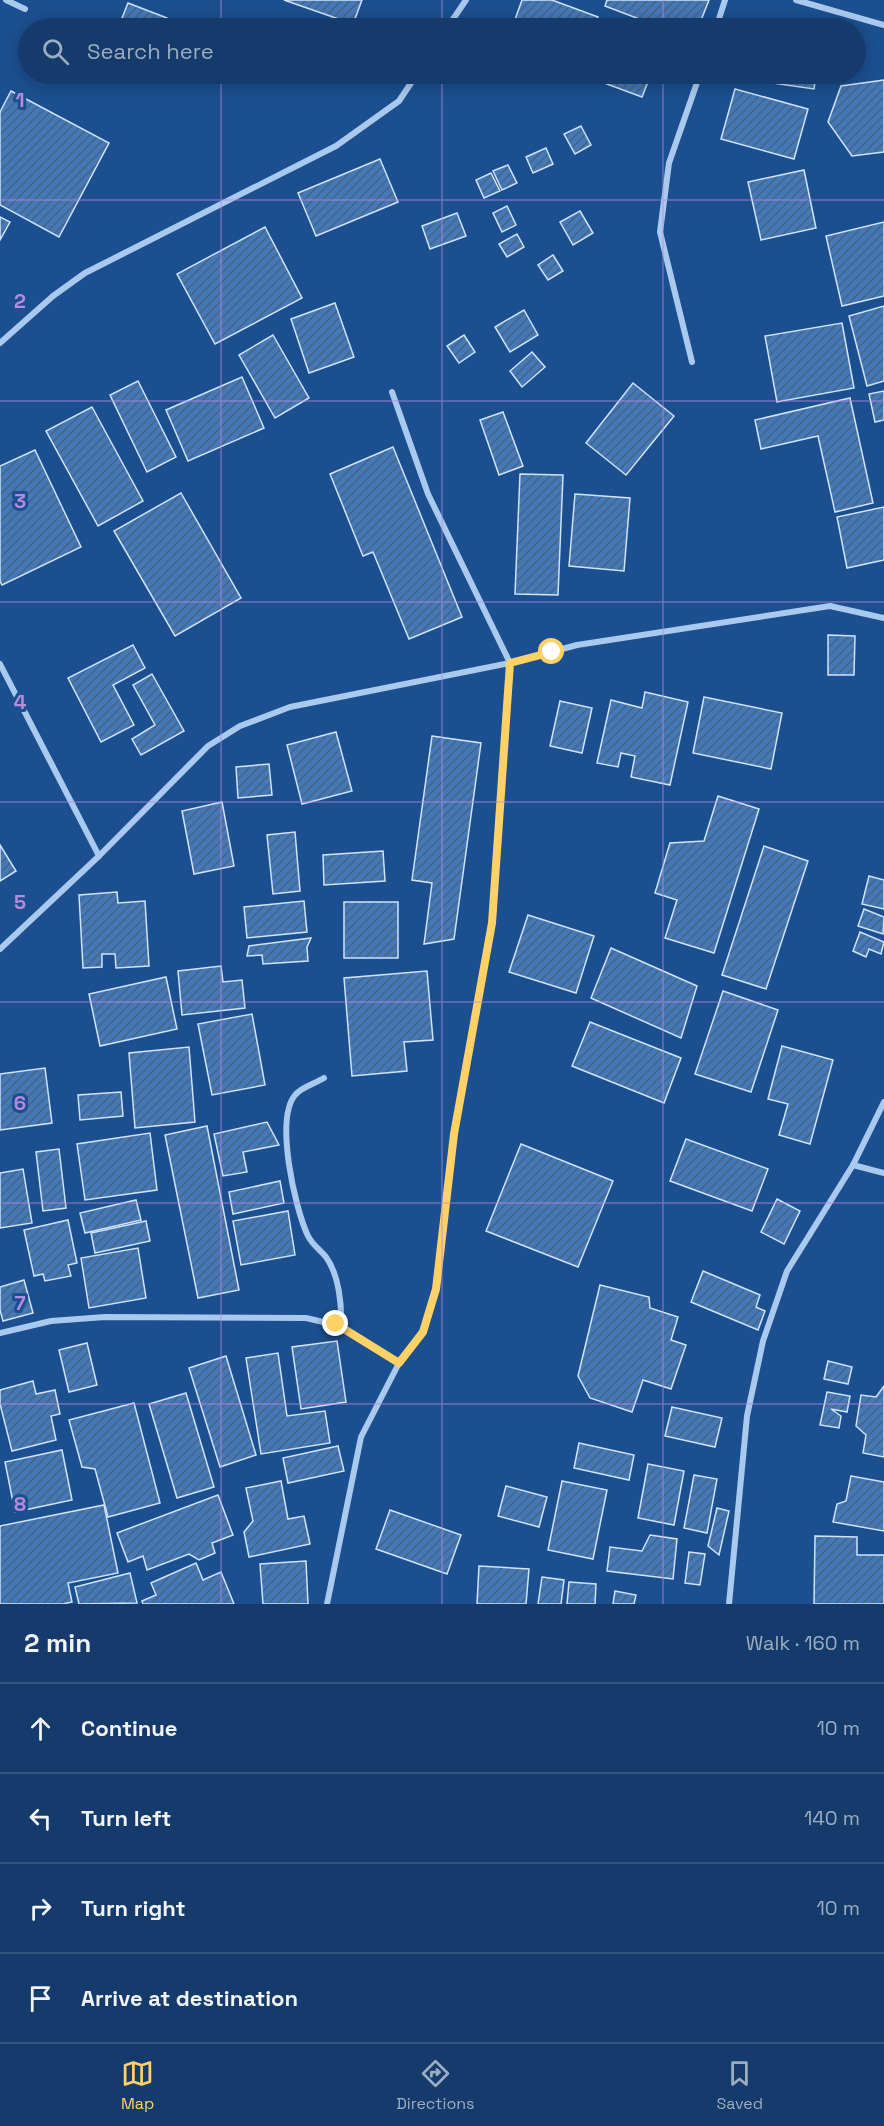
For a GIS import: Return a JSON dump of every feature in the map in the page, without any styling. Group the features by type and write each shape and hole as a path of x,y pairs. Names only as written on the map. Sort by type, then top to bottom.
{"street":[{"path":"6,0 25,9"},
{"path":"454,18 466,0"},
{"path":"719,18 725,0"},
{"path":"796,0 859,18"},
{"path":"866,20 884,25"},
{"path":"0,343 53,296 85,273 336,146 399,101 410,84"},
{"path":"692,362 660,232 669,163 697,84"},
{"path":"327,1604 361,1437 399,1363 423,1332 436,1289 454,1134 492,923 510,663 428,494 392,392"},
{"path":"0,949 99,856 208,746 240,726 290,707 510,663 577,645 830,606 884,618"},
{"path":"0,664 99,856"},
{"path":"324,1078 296,1094 287,1115 287,1146 295,1194 308,1237 327,1259 336,1281 342,1303 341,1327"},
{"path":"729,1604 747,1416 764,1341 788,1271 853,1166 884,1102"},
{"path":"853,1166 884,1173"},
{"path":"0,1333 51,1321 105,1317 306,1318 341,1327 399,1363"}],"building":[{"path":"284,0 362,0 355,18 336,18"},
{"path":"522,0 552,0 598,17 598,18 516,18"},
{"path":"607,0 709,0 702,18 637,18 605,6"},
{"path":"128,3 167,18 122,18"},
{"path":"884,80 884,152 852,156 828,122 841,86"},
{"path":"607,84 647,84 642,97"},
{"path":"780,84 815,84 814,89"},
{"path":"735,89 808,109 794,159 721,139"},
{"path":"11,91 109,143 59,237 0,205 0,112"},
{"path":"581,126 591,145 575,154 564,134"},
{"path":"546,148 553,164 533,173 526,157"},
{"path":"380,159 398,202 316,236 298,193"},
{"path":"508,165 517,183 502,190 493,171"},
{"path":"804,170 816,228 761,240 748,182"},
{"path":"491,173 500,191 484,198 476,180"},
{"path":"507,206 516,225 502,232 493,213"},
{"path":"580,211 593,233 573,245 560,222"},
{"path":"457,213 466,236 430,249 422,226"},
{"path":"0,217 10,222 0,240"},
{"path":"884,222 884,296 842,306 826,236"},
{"path":"265,227 302,298 215,344 177,274"},
{"path":"517,234 524,247 507,257 499,244"},
{"path":"553,255 563,271 548,280 538,265"},
{"path":"335,303 354,357 309,373 291,319"},
{"path":"884,306 884,381 867,386 849,316"},
{"path":"524,310 538,335 510,352 495,327"},
{"path":"842,323 854,388 777,402 765,336"},
{"path":"273,335 309,398 275,418 239,355"},
{"path":"464,335 475,352 459,363 447,346"},
{"path":"532,352 545,367 522,387 510,371"},
{"path":"242,377 264,428 188,461 166,410"},
{"path":"138,381 176,457 147,472 110,395"},
{"path":"633,383 674,416 626,475 586,443"},
{"path":"884,391 884,420 875,422 869,394"},
{"path":"850,398 873,503 835,512 818,436 761,449 755,420"},
{"path":"92,407 143,501 98,526 46,431"},
{"path":"503,412 523,466 499,475 480,420"},
{"path":"393,447 462,617 409,639 373,552 363,556 330,474"},
{"path":"35,450 81,547 2,585 0,581 0,466"},
{"path":"520,474 563,475 558,595 515,594"},
{"path":"181,493 241,598 175,636 114,531"},
{"path":"575,494 630,498 624,571 569,566"},
{"path":"884,507 884,560 847,568 837,517"},
{"path":"828,635 855,636 854,675 828,675"},
{"path":"133,645 145,668 113,685 134,725 101,742 68,678"},
{"path":"152,674 184,731 141,755 132,739 155,725 133,685"},
{"path":"645,692 688,702 670,785 631,777 635,756 621,753 618,767 597,763 611,700 642,708"},
{"path":"704,697 782,713 771,769 693,753"},
{"path":"560,701 592,708 582,753 550,746"},
{"path":"336,732 352,791 302,804 287,745"},
{"path":"432,736 481,743 454,939 424,944 432,883 412,880"},
{"path":"269,764 272,795 238,798 236,767"},
{"path":"718,796 759,809 714,953 665,938 677,900 655,893 670,843 704,841"},
{"path":"222,802 234,866 194,874 182,811"},
{"path":"295,832 300,891 273,894 267,835"},
{"path":"0,845 16,871 0,881"},
{"path":"764,846 808,861 766,989 722,975"},
{"path":"383,851 385,881 324,885 323,855"},
{"path":"869,876 884,880 884,909 862,904"},
{"path":"117,892 118,903 145,901 149,966 116,968 115,954 102,954 102,967 83,968 79,895"},
{"path":"304,901 307,932 247,938 244,907"},
{"path":"344,902 398,902 398,958 344,958"},
{"path":"864,909 884,917 883,934 858,926"},
{"path":"528,915 594,936 576,993 509,972"},
{"path":"860,932 884,942 881,954 869,949 866,957 853,951"},
{"path":"311,938 307,947 308,961 263,964 262,955 247,956 249,946"},
{"path":"611,948 697,986 681,1038 591,998"},
{"path":"221,966 223,982 242,980 245,1008 182,1015 178,971"},
{"path":"427,971 433,1040 404,1042 407,1071 352,1076 344,978"},
{"path":"166,977 177,1029 100,1046 89,994"},
{"path":"723,991 778,1010 751,1092 695,1074"},
{"path":"252,1014 265,1085 212,1095 198,1024"},
{"path":"590,1022 681,1058 664,1103 572,1066"},
{"path":"782,1046 833,1060 810,1144 779,1135 788,1104 768,1099"},
{"path":"189,1047 195,1122 135,1128 129,1053"},
{"path":"45,1068 52,1123 0,1130 0,1074"},
{"path":"121,1092 123,1116 80,1120 78,1095"},
{"path":"267,1122 279,1145 243,1152 247,1172 223,1176 214,1134"},
{"path":"207,1126 239,1290 198,1298 165,1135"},
{"path":"150,1133 157,1190 85,1200 77,1144"},
{"path":"686,1139 768,1169 752,1211 670,1181"},
{"path":"521,1144 613,1181 578,1267 486,1231"},
{"path":"59,1149 66,1208 43,1211 36,1152"},
{"path":"23,1169 32,1223 0,1228 0,1173"},
{"path":"280,1181 284,1203 233,1214 229,1192"},
{"path":"777,1199 800,1211 784,1244 761,1232"},
{"path":"136,1200 141,1220 85,1233 80,1213"},
{"path":"288,1211 295,1255 241,1265 233,1221"},
{"path":"68,1220 77,1263 68,1265 71,1276 45,1281 43,1274 34,1276 24,1230"},
{"path":"146,1221 150,1241 95,1253 91,1233"},
{"path":"138,1248 146,1298 89,1308 81,1258"},
{"path":"703,1271 760,1295 756,1307 765,1311 758,1330 691,1302"},
{"path":"24,1280 33,1313 3,1321 0,1310 0,1287"},
{"path":"600,1285 649,1297 650,1308 678,1317 671,1340 686,1345 671,1389 643,1380 632,1412 590,1398 578,1376"},
{"path":"337,1341 346,1402 301,1409 292,1347"},
{"path":"87,1343 97,1385 69,1392 59,1350"},
{"path":"278,1353 287,1416 325,1411 330,1443 261,1454 246,1358"},
{"path":"226,1356 256,1455 220,1467 189,1368"},
{"path":"828,1361 852,1367 848,1384 824,1379"},
{"path":"33,1381 36,1394 55,1390 60,1414 51,1416 56,1440 12,1451 0,1404 0,1390"},
{"path":"884,1386 884,1457 863,1453 866,1435 856,1426 861,1395 876,1397"},
{"path":"827,1392 850,1396 847,1412 831,1409 841,1416 839,1428 820,1425"},
{"path":"186,1393 214,1487 177,1498 149,1404"},
{"path":"134,1403 160,1503 108,1517 95,1469 82,1467 69,1420"},
{"path":"672,1407 722,1418 715,1447 665,1436"},
{"path":"579,1443 634,1455 629,1480 574,1468"},
{"path":"338,1446 344,1471 288,1483 283,1458"},
{"path":"62,1450 72,1500 15,1512 5,1462"},
{"path":"648,1464 684,1471 674,1525 638,1518"},
{"path":"694,1475 717,1479 707,1533 684,1528"},
{"path":"851,1476 884,1482 884,1531 833,1522 837,1504 846,1501"},
{"path":"281,1481 288,1519 304,1516 310,1544 249,1557 244,1532 253,1521 246,1488"},
{"path":"562,1481 607,1490 593,1559 548,1550"},
{"path":"506,1486 547,1497 539,1527 498,1516"},
{"path":"218,1495 233,1535 212,1543 215,1553 199,1560 189,1554 147,1570 143,1556 128,1562 117,1533"},
{"path":"104,1505 118,1573 68,1583 72,1602 0,1604 0,1526"},
{"path":"717,1508 729,1511 719,1555 708,1546"},
{"path":"390,1510 461,1535 447,1574 376,1549"},
{"path":"650,1535 677,1539 673,1579 607,1571 610,1547 642,1551"},
{"path":"815,1536 857,1537 857,1555 884,1555 884,1604 814,1604"},
{"path":"689,1552 705,1554 700,1585 685,1583"},
{"path":"306,1561 308,1604 263,1604 260,1564"},
{"path":"196,1563 203,1580 221,1572 234,1604 143,1604 142,1601 156,1595 151,1583"},
{"path":"479,1566 529,1569 526,1604 477,1604"},
{"path":"130,1573 137,1603 79,1604 75,1587"},
{"path":"542,1577 564,1580 561,1604 538,1604"},
{"path":"569,1582 596,1584 595,1604 567,1604"},
{"path":"615,1591 636,1595 634,1604 613,1604"}],"route":[{"path":"336,1324 399,1363 423,1332 436,1289 454,1134 492,923 510,663 552,652"}]}
